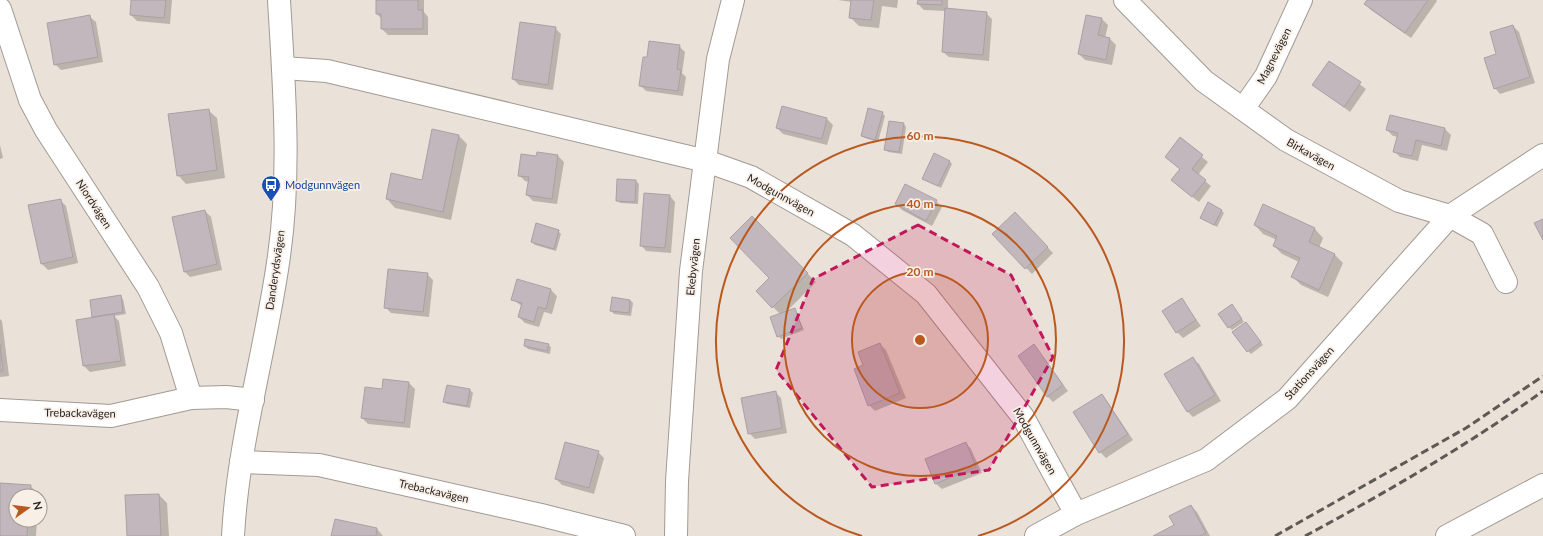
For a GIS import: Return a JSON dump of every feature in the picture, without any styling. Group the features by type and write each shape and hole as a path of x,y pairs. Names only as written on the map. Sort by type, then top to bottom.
{"street":[{"name":"Danderydsvägen","path":"233,536 235,496 254,400 279,255 284,188 283,68 279,0"},
{"name":"Ekebyvägen","path":"676,536 677,480 690,279 718,59 733,0"},
{"name":"Birkavägen","path":"1125,0 1204,81 1286,140 1399,201 1450,216 1482,234 1506,282"},
{"name":"Magnevägen","path":"1243,109 1266,76 1301,0"},
{"name":"Niordvägen","path":"0,9 30,100 46,130 148,287 171,333 191,398"},
{"name":"Modgunnvägen","path":"283,68 327,71 706,161 751,177 853,235 926,294 1023,417 1076,514"},
{"name":"Stationsvägen","path":"1036,536 1076,514 1206,460 1287,399 1450,216 1543,155"},
{"name":"Trebackavägen","path":"0,410 111,416 191,398 226,397 254,400"},
{"name":"Trebackavägen","path":"241,462 319,465 541,515 624,536"},
{"path":"1447,536 1543,485"}],"highlighted area":[{"path":"918,225 1011,275 1053,357 989,470 872,487 776,370 813,279"}],"building":[{"path":"131,0 166,0 164,18 130,15"},
{"path":"376,0 418,0 418,10 423,10 423,29 381,29 381,14 376,14"},
{"path":"851,0 874,0 871,20 849,18"},
{"path":"918,0 942,0 942,5 917,4"},
{"path":"1367,0 1428,0 1405,33 1364,4"},
{"path":"945,8 987,12 983,55 942,52"},
{"path":"90,15 98,57 54,65 47,23"},
{"path":"1086,15 1102,18 1098,35 1110,38 1106,60 1078,54"},
{"path":"520,22 556,27 548,85 512,79"},
{"path":"1513,25 1530,77 1494,89 1484,58 1496,54 1490,32"},
{"path":"649,41 680,45 677,69 681,70 678,91 639,86 643,57 647,57"},
{"path":"1329,61 1361,82 1344,107 1312,85"},
{"path":"782,106 827,118 822,139 776,128"},
{"path":"868,108 883,112 875,140 861,136"},
{"path":"209,109 217,170 177,176 168,114"},
{"path":"1390,115 1445,128 1441,146 1416,140 1412,156 1393,152 1398,133 1386,130"},
{"path":"889,121 904,123 899,152 884,150"},
{"path":"432,129 459,135 443,212 386,199 391,173 422,180"},
{"path":"1180,137 1203,155 1192,169 1206,180 1192,197 1171,180 1180,169 1165,157"},
{"path":"537,152 558,155 552,199 526,195 529,177 518,176 521,154 536,156"},
{"path":"934,153 950,161 938,186 922,179"},
{"path":"617,179 636,180 635,202 616,201"},
{"path":"905,184 937,200 926,221 895,204"},
{"path":"644,193 670,195 665,248 640,246"},
{"path":"61,199 73,257 41,264 28,205"},
{"path":"1208,202 1222,210 1214,225 1200,218"},
{"path":"1263,204 1315,228 1309,242 1335,254 1319,290 1291,277 1300,258 1273,246 1277,236 1254,225"},
{"path":"205,210 217,264 184,272 172,217"},
{"path":"1015,212 1048,247 1025,269 992,234"},
{"path":"752,216 808,273 772,308 756,291 769,278 730,238"},
{"path":"1543,219 1543,240 1534,223"},
{"path":"536,223 559,230 554,249 531,242"},
{"path":"388,269 428,273 423,312 384,308"},
{"path":"517,279 551,289 546,309 538,307 534,322 518,317 522,303 511,300"},
{"path":"121,295 123,312 92,317 90,300"},
{"path":"612,297 630,300 629,313 610,311"},
{"path":"1182,298 1196,320 1176,333 1162,311"},
{"path":"1232,304 1242,319 1228,328 1218,314"},
{"path":"795,308 802,328 777,337 770,317"},
{"path":"114,314 121,361 83,366 76,320"},
{"path":"1246,322 1261,342 1247,352 1232,332"},
{"path":"525,339 549,344 547,351 524,346"},
{"path":"880,343 900,393 868,406 854,369 863,365 858,352"},
{"path":"0,344 3,371 0,371"},
{"path":"1034,344 1063,385 1047,397 1018,356"},
{"path":"1193,357 1215,395 1187,412 1164,374"},
{"path":"383,379 409,382 404,423 361,418 365,387 382,389"},
{"path":"447,385 470,389 467,406 443,402"},
{"path":"776,391 782,428 748,434 741,398"},
{"path":"1102,394 1128,434 1099,453 1073,412"},
{"path":"565,442 599,451 589,488 555,479"},
{"path":"966,442 976,467 935,484 925,459"},
{"path":"0,483 31,485 31,488 8,488 8,528 28,528 27,536 0,536"},
{"path":"159,494 161,536 127,536 125,495"},
{"path":"1191,505 1206,533 1200,536 1153,536 1174,525 1169,516"},
{"path":"335,519 377,528 376,536 331,536"}],"railway":[{"path":"1275,536 1466,428 1543,376"},
{"path":"1305,536 1427,467 1486,430 1543,391"}],"place":[{"name":"Modgunnvägen","path":"271,202"}]}
